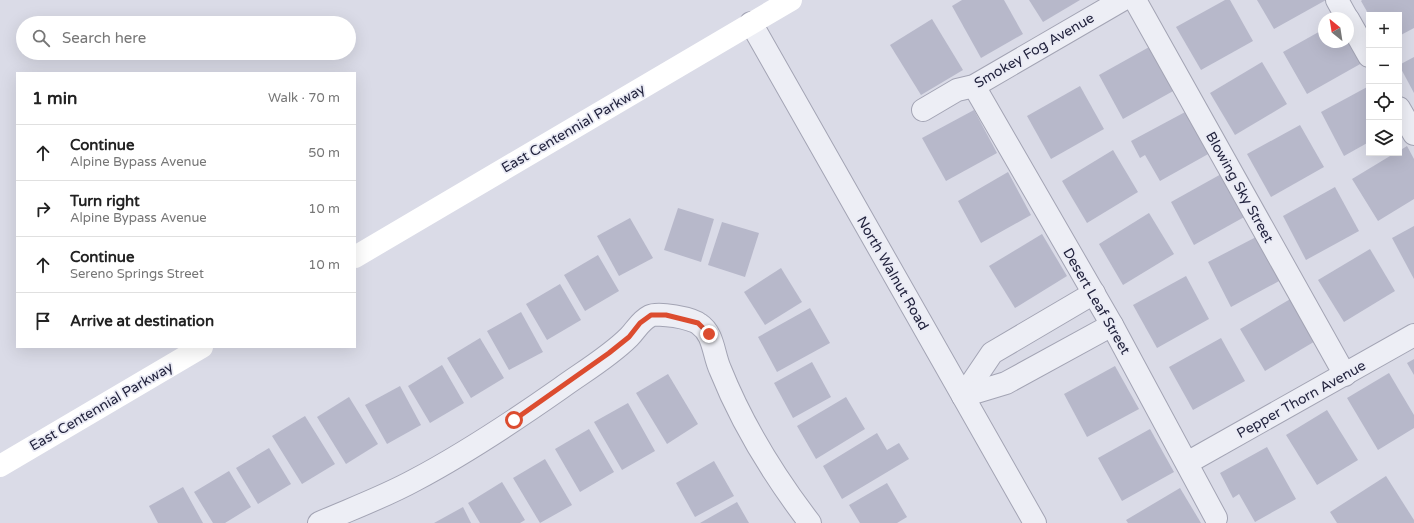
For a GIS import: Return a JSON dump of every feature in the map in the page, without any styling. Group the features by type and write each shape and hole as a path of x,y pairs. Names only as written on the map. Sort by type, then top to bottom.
{"main road":[{"name":"East Centennial Parkway","path":"356,256 791,0"},
{"name":"East Centennial Parkway","path":"0,466 200,348"}],"street":[{"name":"Smokey Fog Avenue","path":"923,110 957,90 974,86 1122,0"},
{"name":"Blowing Sky Street","path":"1135,0 1345,375"},
{"path":"1337,0 1344,12"},
{"name":"North Walnut Road","path":"751,24 1035,523"},
{"path":"1354,30 1366,51"},
{"name":"Desert Leaf Street","path":"974,86 1112,325 1216,518"},
{"path":"1402,113 1414,134"},
{"path":"963,396 992,353 1094,293"},
{"path":"319,523 414,481 502,428 609,353 629,337 640,323 651,315 666,315 698,323 709,334 719,367 733,400 762,453 810,523"},
{"path":"963,396 1006,383 1054,355 1112,325"},
{"path":"1037,326 1054,355"},
{"name":"Pepper Thorn Avenue","path":"1187,463 1414,335"}],"building":[{"path":"962,0 1004,0 1023,34 981,58 952,6"},
{"path":"1029,0 1080,0 1043,22"},
{"path":"1225,0 1230,0 1253,41 1201,70 1176,27"},
{"path":"1257,0 1326,0 1274,29"},
{"path":"1414,0 1414,28 1402,34 1402,12 1367,12 1361,1"},
{"path":"932,19 963,70 921,95 890,45"},
{"path":"1318,32 1318,48 1353,48 1362,63 1307,94 1283,52"},
{"path":"1151,46 1175,90 1123,119 1099,75"},
{"path":"1414,57 1414,93 1402,71 1402,63"},
{"path":"1262,62 1287,104 1235,135 1210,93"},
{"path":"1080,86 1104,129 1051,159 1027,116"},
{"path":"1366,88 1366,144 1344,156 1321,112"},
{"path":"974,110 997,153 946,181 922,138"},
{"path":"1187,111 1210,153 1160,181 1145,155 1140,158 1131,141"},
{"path":"1300,125 1324,167 1271,197 1247,154"},
{"path":"1407,146 1414,159 1414,199 1378,221 1352,179 1390,156 1402,156 1402,149"},
{"path":"1113,150 1138,192 1087,223 1062,181"},
{"path":"1008,172 1031,215 981,243 958,201"},
{"path":"1223,173 1246,216 1194,245 1171,202"},
{"path":"1335,187 1359,231 1306,260 1283,216"},
{"path":"678,208 714,219 701,262 664,250"},
{"path":"1149,213 1174,254 1123,285 1099,244"},
{"path":"630,218 653,258 619,276 597,236"},
{"path":"722,222 759,233 745,277 708,265"},
{"path":"1414,226 1414,279 1392,238"},
{"path":"1042,234 1067,276 1015,308 989,266"},
{"path":"1258,236 1281,280 1231,307 1208,262"},
{"path":"1370,249 1395,291 1344,322 1318,280"},
{"path":"598,255 619,291 585,311 564,275"},
{"path":"781,268 802,302 765,325 744,292"},
{"path":"1186,276 1209,319 1157,348 1133,305"},
{"path":"560,284 581,320 547,340 526,304"},
{"path":"1292,298 1317,340 1265,371 1240,329"},
{"path":"810,308 830,343 777,372 758,337"},
{"path":"521,312 543,352 509,370 487,331"},
{"path":"480,338 504,378 471,398 447,358"},
{"path":"1221,338 1245,381 1193,410 1169,367"},
{"path":"1414,359 1414,375 1407,363"},
{"path":"812,362 831,397 793,418 774,383"},
{"path":"442,365 464,403 430,423 408,386"},
{"path":"1115,366 1139,409 1087,437 1064,394"},
{"path":"1389,373 1414,415 1414,428 1378,450 1347,398"},
{"path":"668,374 698,424 667,444 636,393"},
{"path":"400,386 421,425 387,444 365,405"},
{"path":"349,397 378,444 346,464 317,417"},
{"path":"846,397 865,429 816,459 797,426"},
{"path":"628,403 655,451 622,470 594,422"},
{"path":"1327,410 1358,460 1317,485 1286,435"},
{"path":"305,416 335,464 302,484 272,436"},
{"path":"589,429 614,472 580,492 555,449"},
{"path":"1150,429 1174,472 1122,501 1098,458"},
{"path":"877,433 887,450 899,443 909,459 842,499 823,466"},
{"path":"1267,447 1296,499 1255,522 1239,494 1233,498 1220,473"},
{"path":"269,448 291,484 258,504 236,468"},
{"path":"545,459 572,505 540,523 513,478"},
{"path":"714,461 734,496 695,517 676,483"},
{"path":"229,471 251,507 225,523 213,523 194,492"},
{"path":"1386,476 1414,520 1414,523 1337,523 1330,512"},
{"path":"502,482 525,520 520,523 480,523 468,503"},
{"path":"887,483 907,517 897,523 860,523 849,505"},
{"path":"183,487 203,523 158,523 149,506"},
{"path":"1180,488 1201,523 1128,523 1126,520"},
{"path":"737,502 749,523 700,523"},
{"path":"463,507 471,523 434,523"}],"route":[{"path":"514,420 609,353 629,337 640,323 651,315 666,315 698,323 709,334"}]}
